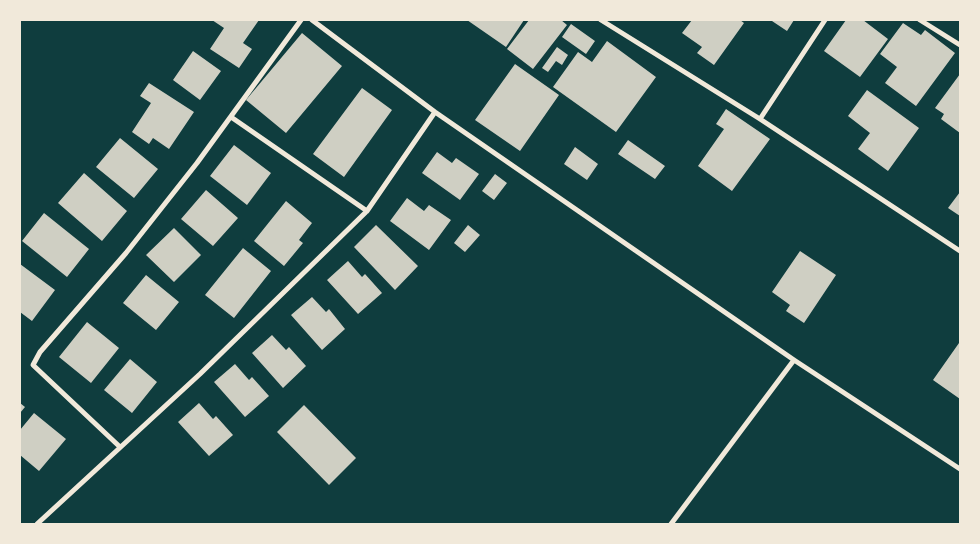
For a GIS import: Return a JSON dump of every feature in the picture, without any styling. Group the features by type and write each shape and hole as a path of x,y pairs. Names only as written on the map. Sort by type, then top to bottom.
{"street":[{"path":"120,447 34,365 40,352 126,253 198,163 301,20"},
{"path":"312,20 435,112 794,360 960,469"},
{"path":"600,20 760,119 960,251"},
{"path":"760,119 825,20"},
{"path":"920,20 960,45"},
{"path":"37,524 207,368 367,212 435,112"},
{"path":"231,117 367,212"},
{"path":"672,524 794,360"}],"building":[{"path":"212,20 259,20 243,43 252,49 239,68 210,49 224,28"},
{"path":"467,20 524,20 506,47"},
{"path":"529,20 561,20 567,25 533,69 507,49"},
{"path":"692,20 740,20 744,23 714,65 697,53 702,47 682,33"},
{"path":"773,20 794,20 787,31"},
{"path":"846,20 863,20 888,39 860,77 824,51"},
{"path":"903,23 921,35 925,30 955,53 916,106 885,83 897,67 880,54"},
{"path":"571,24 595,41 586,54 562,37"},
{"path":"302,33 342,66 286,133 246,100"},
{"path":"607,41 656,77 616,132 553,87 578,52 592,62"},
{"path":"557,47 568,55 562,65 556,61 548,72 542,68"},
{"path":"193,51 221,71 200,100 173,80"},
{"path":"515,64 559,95 520,151 475,120"},
{"path":"960,74 960,133 941,119 944,114 935,108"},
{"path":"149,83 194,112 169,149 153,138 149,144 132,132 151,103 140,96"},
{"path":"362,88 392,110 344,177 313,154"},
{"path":"867,90 919,128 888,171 858,149 870,133 848,116"},
{"path":"726,109 770,139 732,191 698,166 724,129 716,124"},
{"path":"120,138 158,169 134,198 96,167"},
{"path":"628,140 665,166 655,179 618,154"},
{"path":"234,145 271,173 247,205 210,176"},
{"path":"575,147 598,164 587,180 564,164"},
{"path":"437,152 452,163 456,158 479,174 460,200 422,173"},
{"path":"84,173 127,211 102,241 58,203"},
{"path":"495,174 507,183 494,200 482,191"},
{"path":"206,190 238,218 213,246 181,219"},
{"path":"960,192 960,216 948,208"},
{"path":"407,198 424,211 429,205 451,220 429,250 390,221"},
{"path":"286,201 312,223 299,240 303,243 284,266 254,241"},
{"path":"44,213 89,249 67,277 22,241"},
{"path":"376,225 418,266 395,290 354,247"},
{"path":"468,225 480,235 465,252 454,243"},
{"path":"174,228 201,255 174,282 146,255"},
{"path":"243,248 271,271 234,318 205,295"},
{"path":"800,251 836,275 804,323 786,311 790,305 772,292"},
{"path":"348,261 362,277 365,274 382,293 358,314 327,280"},
{"path":"20,264 55,290 32,321 20,312"},
{"path":"146,275 179,302 156,330 123,303"},
{"path":"312,297 326,312 329,309 345,329 322,350 291,315"},
{"path":"87,322 119,348 91,383 59,357"},
{"path":"272,335 286,350 289,347 306,366 283,388 252,353"},
{"path":"960,344 960,399 933,380"},
{"path":"130,359 157,382 132,413 104,390"},
{"path":"235,364 249,380 252,377 269,396 245,417 214,382"},
{"path":"20,403 25,407 20,413"},
{"path":"199,403 213,419 216,416 233,435 209,456 178,422"},
{"path":"304,405 356,458 329,485 277,432"},
{"path":"34,413 66,439 39,471 20,455 20,430"}]}
